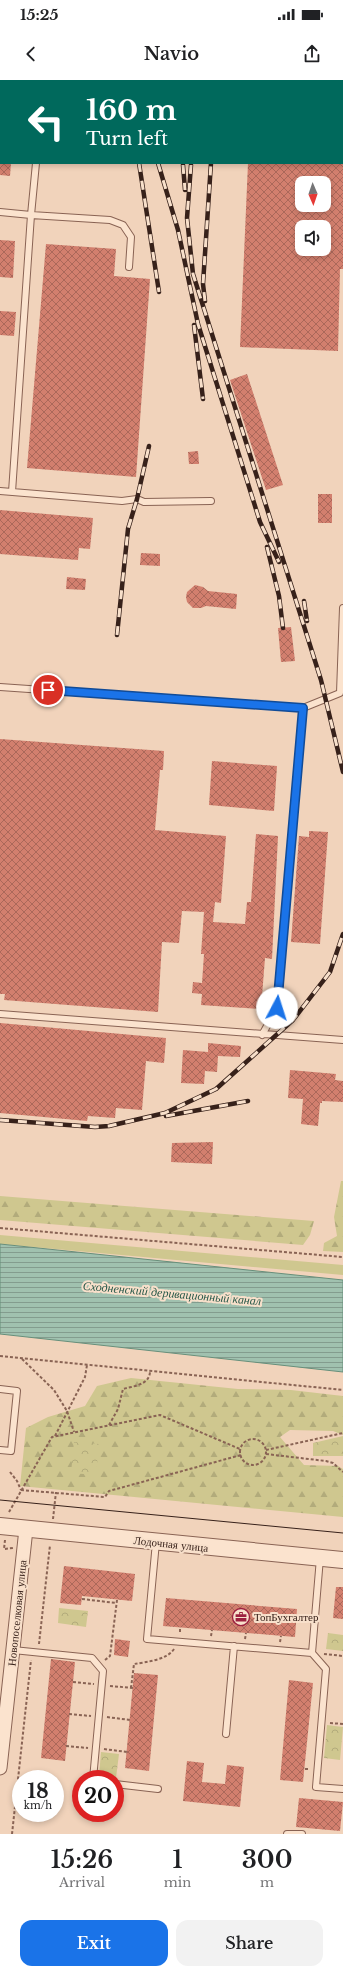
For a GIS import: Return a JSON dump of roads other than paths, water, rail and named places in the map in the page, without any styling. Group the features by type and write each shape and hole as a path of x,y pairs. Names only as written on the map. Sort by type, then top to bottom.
{"street":[{"name":"Лодочная улица","path":"4,1526 343,1560"},
{"name":"Новопоселковая улица","path":"0,1768 26,1529"}],"lane":[{"path":"12,492 36,164"},
{"path":"0,212 110,220 123,225 131,237 129,268"},
{"path":"0,491 122,501 137,499 144,502 211,501"},
{"path":"0,687 303,708 340,693 343,608"},
{"path":"262,1035 277,1008 303,708"},
{"path":"0,1014 343,1040"},
{"path":"0,1389 17,1391 12,1451 0,1450"},
{"path":"6,1413 14,1414"},
{"path":"156,1542 147,1639 312,1653 326,1669 316,1787 343,1789"},
{"path":"312,1653 320,1558"},
{"path":"226,1734 234,1646"},
{"path":"13,1650 92,1658 103,1672 94,1770"},
{"path":"124,1785 158,1789"},
{"path":"287,1834 302,1834"}],"water":[{"name":"Сходненский деривационный канал","path":"0,1244 343,1280 343,1372 0,1334"}],"tram line":[{"path":"0,1500 343,1533"}],"railway":[{"path":"139,164 159,292"},
{"path":"158,164 178,230 198,324 260,522 279,562"},
{"path":"205,301 203,284 211,164"},
{"path":"183,165 185,190"},
{"path":"191,165 187,218 193,274 321,680 343,772"},
{"path":"194,325 203,399"},
{"path":"117,635 128,529 137,499 149,446"},
{"path":"267,547 279,596 283,628"},
{"path":"304,601 307,621"},
{"path":"0,1120 95,1127 109,1126 165,1113 216,1089 293,1020 330,972 343,934"},
{"path":"166,1116 248,1101"}],"place":[{"name":"ТопБухгалтер","path":"241,1617"}]}
